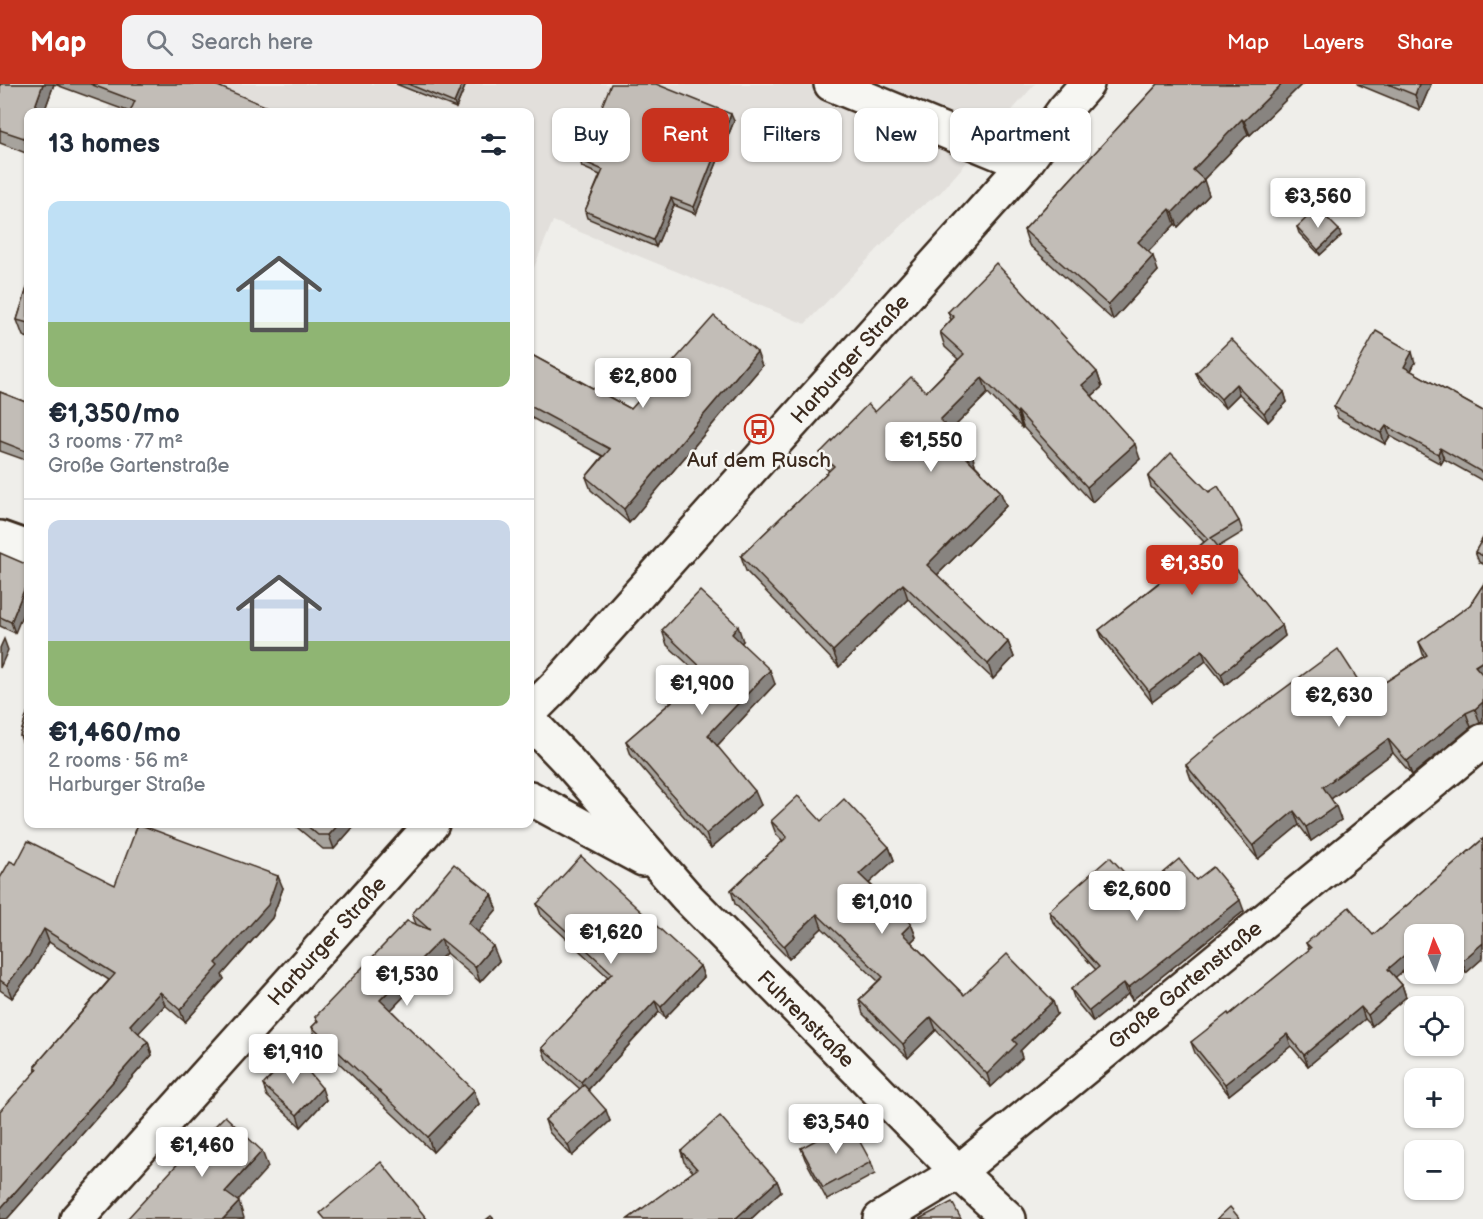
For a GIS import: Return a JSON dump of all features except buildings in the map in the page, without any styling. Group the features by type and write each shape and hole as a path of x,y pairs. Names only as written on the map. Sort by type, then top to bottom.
{"street":[{"path":"831,84 1025,164"},
{"name":"Harburger Straße","path":"534,708 1025,164 1064,110 1088,84"},
{"name":"Harburger Straße","path":"1025,164 1078,123 1113,84"},
{"path":"0,538 24,547"},
{"name":"Fuhrenstraße","path":"534,725 568,761 658,866 958,1172 1009,1219"},
{"name":"Große Gartenstraße","path":"880,1219 958,1172 1483,741"},
{"name":"Fuhrenstraße","path":"534,800 658,866"},
{"name":"Harburger Straße","path":"76,1219 428,828"}],"shaded area":[{"path":"117,84 1035,84 1014,108 950,108 950,162 967,162 940,193 913,213 805,324 553,221 534,267 534,108 108,108"}],"place":[{"name":"Auf dem Rusch","path":"759,429"}]}
